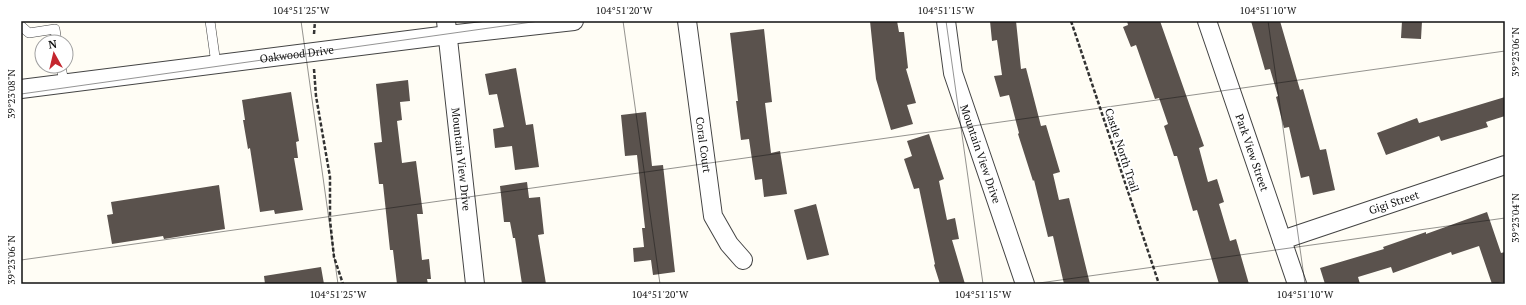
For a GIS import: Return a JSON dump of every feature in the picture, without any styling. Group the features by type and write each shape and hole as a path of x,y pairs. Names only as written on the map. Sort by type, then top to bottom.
{"street":[{"name":"Oakwood Drive","path":"21,89 62,75 216,64 314,52 447,28 574,21"},
{"name":"Coral Court","path":"687,21 713,216 729,244 743,260"},
{"name":"Mountain View Drive","path":"946,21 953,73 1025,284"},
{"name":"Park View Street","path":"1207,21 1297,284"},
{"name":"Mountain View Drive","path":"447,28 475,284"},
{"name":"Gigi Street","path":"1282,240 1505,165"}],"lane":[{"path":"210,21 216,64"},
{"path":"21,26 29,33 56,29 56,34"}],"path":[{"path":"314,21 314,77 330,177 330,220 334,257 342,284"},
{"name":"Castle North Trail","path":"1071,21 1159,284"}],"building":[{"path":"870,21 897,21 899,32 904,32 908,68 906,69 916,103 907,105 913,124 891,130 876,79"},
{"path":"990,21 1016,21 1021,69 1026,68 1041,126 1046,125 1060,172 1053,174 1059,200 1069,198 1090,284 1064,284 1053,236 1048,237 1034,180 1033,181 1018,134 1009,95 1000,97 994,76 1002,75 997,40 992,41"},
{"path":"1127,21 1160,21 1204,146 1199,148 1208,182 1217,179 1224,202 1219,204 1230,241 1236,239 1249,284 1219,284 1197,210 1193,211 1177,156 1174,156 1164,126 1168,124 1159,98 1155,99 1136,45 1131,47 1123,27 1128,25"},
{"path":"1251,21 1280,21 1300,90 1303,89 1320,150 1326,149 1335,190 1313,195 1309,176 1301,178 1289,127 1284,128 1276,97 1278,96 1270,69 1265,70"},
{"path":"1402,21 1422,21 1421,39 1401,38"},
{"path":"764,29 772,102 765,103 771,153 780,151 787,194 764,197 762,179 755,180 749,139 741,140 730,33"},
{"path":"516,68 526,125 533,124 539,167 515,170 512,146 495,148 493,129 504,127 497,94 489,95 485,74"},
{"path":"408,80 410,101 400,102 402,120 397,121 402,163 416,161 423,214 417,214 422,260 429,259 431,279 427,279 428,284 397,284 393,250 390,250 383,184 379,184 374,143 382,142 376,84"},
{"path":"291,92 299,141 296,142 298,158 294,158 303,210 275,214 274,210 260,212 250,148 248,149 243,120 245,120 242,100"},
{"path":"1505,97 1505,116 1486,122 1488,127 1441,141 1439,136 1386,155 1377,133 1417,118 1419,123"},
{"path":"646,112 652,166 663,165 675,272 653,275 651,260 634,262 633,248 644,247 642,228 645,228 637,155 625,156 621,115"},
{"path":"929,134 944,179 939,181 947,220 955,218 959,239 952,240 965,284 940,284 934,265 919,188 914,189 904,159 912,156 907,141"},
{"path":"527,182 529,198 540,197 544,234 538,235 546,284 522,284 515,238 513,238 510,222 504,222 500,186"},
{"path":"219,185 225,229 164,239 163,236 112,244 107,215 113,214 111,202"},
{"path":"816,204 829,255 807,260 794,210"},
{"path":"1487,212 1501,253 1505,252 1505,282 1492,284 1479,246 1452,255 1451,252 1393,273 1391,267 1358,277 1360,284 1325,284 1320,268 1384,249 1383,247 1426,232 1426,234"},
{"path":"321,267 324,284 265,284 264,276"}]}
